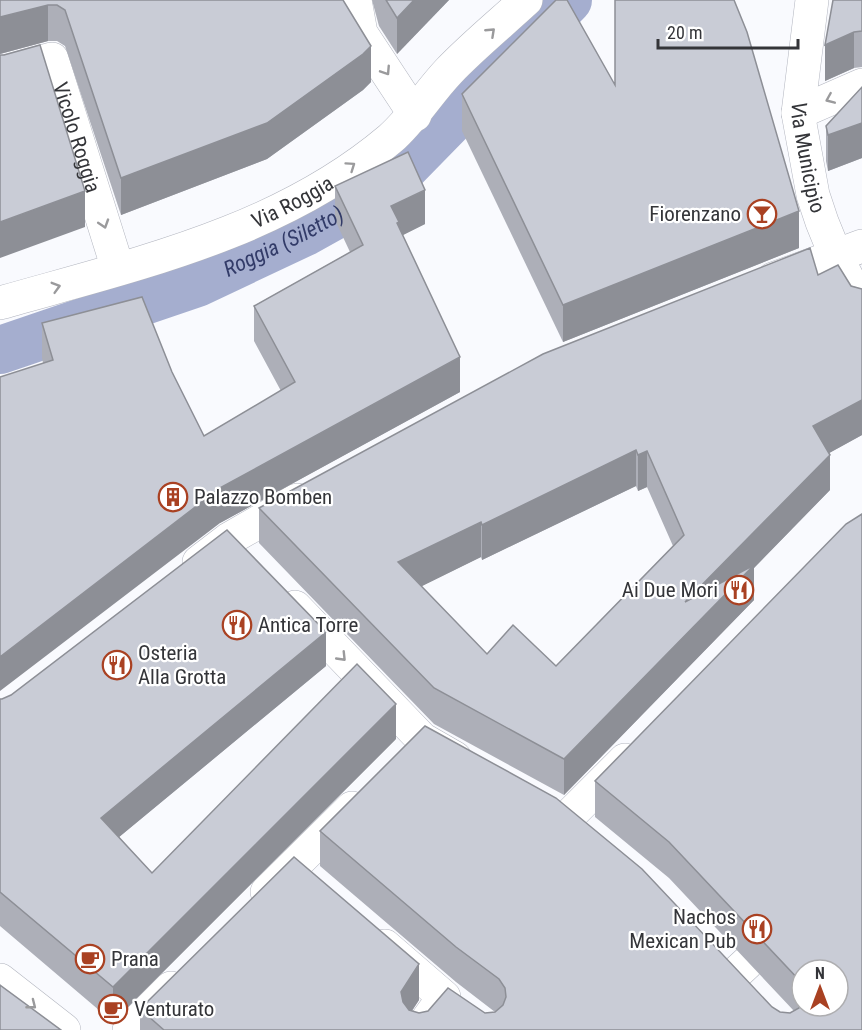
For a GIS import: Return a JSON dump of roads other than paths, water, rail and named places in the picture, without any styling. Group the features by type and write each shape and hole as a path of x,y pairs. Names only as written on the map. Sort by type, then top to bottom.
{"street":[{"path":"355,0 361,33 415,115"},
{"name":"Via Roggia","path":"0,303 207,243 300,202 389,140 415,115 449,72 526,0"},
{"name":"Via Municipio","path":"812,0 798,113 813,195 848,250 862,306"},
{"name":"Vicolo Roggia","path":"0,73 52,59 118,269"},
{"path":"798,113 862,85"},
{"path":"741,292 848,250"},
{"path":"174,581 229,539 324,486"},
{"path":"229,539 253,564"},
{"path":"277,589 422,740 484,773"},
{"path":"397,763 422,740"},
{"path":"567,818 644,742"},
{"path":"243,916 373,787"},
{"path":"536,801 567,818 593,840"},
{"path":"292,867 319,890"},
{"path":"364,928 444,997 471,1017"},
{"path":"710,951 745,980"},
{"path":"129,1030 194,965"},
{"path":"0,980 64,1030"},
{"path":"420,1030 444,997"}],"waterway":[{"name":"Roggia (Siletto)","path":"0,350 197,283 305,232 384,188 568,0"}],"place":[{"name":"Fiorenzano","path":"762,214"},
{"name":"Palazzo Bomben","path":"173,497"},
{"name":"Ai Due Mori","path":"739,590"},
{"name":"Antica Torre","path":"237,625"},
{"name":"Osteria Alla Grotta","path":"117,665"},
{"name":"Nachos Mexican Pub","path":"757,929"},
{"name":"Prana","path":"90,959"},
{"name":"Venturato","path":"113,1009"}]}
